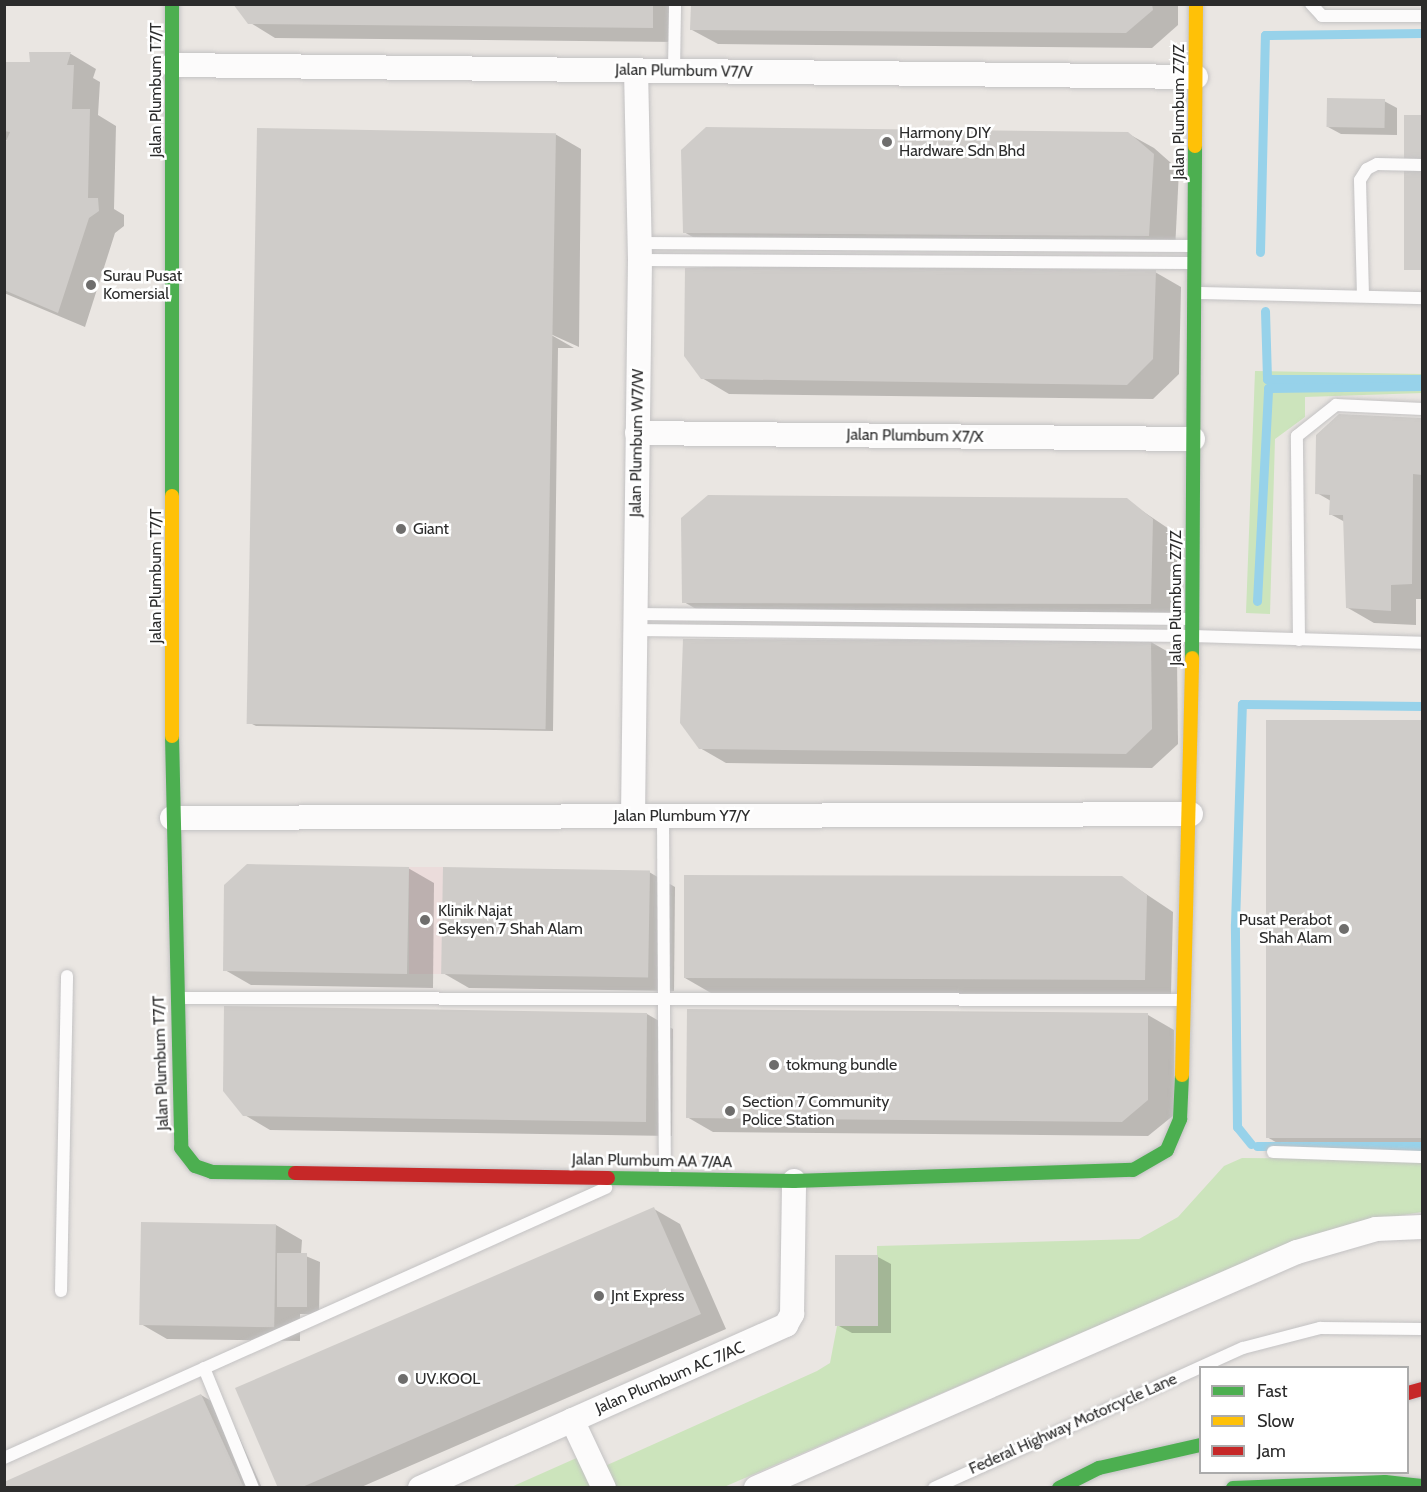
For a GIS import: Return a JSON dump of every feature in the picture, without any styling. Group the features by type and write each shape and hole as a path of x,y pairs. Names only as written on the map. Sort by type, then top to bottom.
{"main road":[{"name":"Jalan Plumbum T7/T","path":"172,4 172,818 175,998 181,1148"},
{"name":"Jalan Plumbum Z7/Z","path":"1133,1170 1167,1149 1180,1119 1187,1000 1191,813 1196,4"},
{"name":"Jalan Plumbum AA 7/AA","path":"181,1148 195,1166 212,1172 794,1181 1133,1170"},
{"path":"1059,1488 1099,1468 1199,1445"},
{"path":"1233,1488 1385,1482 1422,1486"}],"street":[{"name":"Jalan Plumbum V7/V","path":"172,65 1196,77"},
{"name":"Jalan Plumbum W7/W","path":"633,816 639,251 636,70"},
{"name":"Jalan Plumbum X7/X","path":"638,433 1193,439"},
{"name":"Jalan Plumbum Y7/Y","path":"172,818 1191,813"},
{"name":"Jalan Plumbum AC 7/AC","path":"420,1488 786,1325 792,1314 794,1181"},
{"path":"756,1488 1297,1252 1376,1229 1422,1227"},
{"path":"572,1420 604,1488"}],"lane":[{"path":"674,71 675,4"},
{"path":"1311,4 1322,16 1422,16"},
{"path":"1363,296 1360,180 1377,164 1422,165"},
{"path":"639,251 1194,246"},
{"path":"639,251 1194,263"},
{"path":"1194,293 1422,298"},
{"path":"1299,640 1297,436 1336,405 1422,409"},
{"path":"634,622 1192,619"},
{"path":"634,622 1422,643"},
{"path":"663,816 662,999 665,1178"},
{"path":"61,1292 67,976"},
{"path":"175,998 1187,1000"},
{"path":"1273,1152 1422,1157"},
{"path":"4,1458 631,1177"},
{"name":"Federal Highway Motorcycle Lane","path":"1203,1366 1243,1348 1320,1328 1422,1329"},
{"path":"204,1368 253,1488"},
{"name":"Federal Highway Motorcycle Lane","path":"934,1488 1199,1368"}],"shaded area":[{"name":"Klinik Najat Seksyen 7 Shah Alam","path":"409,867 443,867 443,974 409,974"}],"green space":[{"path":"1255,371 1422,374 1422,393 1305,397 1305,417 1275,439 1270,614 1246,613"},
{"path":"1242,1158 1422,1159 1422,1212 1353,1223 1285,1245 724,1487 611,1487 605,1466 817,1371 830,1363 837,1326 878,1326 877,1246 1139,1239 1178,1217 1224,1166"},
{"path":"581,1456 592,1488 509,1488"}],"building":[{"path":"233,4 653,4 653,28 248,24"},
{"path":"691,4 1152,4 1153,10 1126,33 690,30"},
{"path":"29,52 71,52 67,65 74,65 72,109 90,109 88,198 98,198 99,211 89,218 58,313 4,290 4,146 10,132 4,131 4,62 30,62"},
{"path":"1327,98 1385,99 1384,128 1326,127"},
{"path":"1404,115 1422,115 1422,270 1404,270"},
{"path":"706,127 1128,132 1154,154 1149,236 683,233 681,150"},
{"name":"Giant","path":"257,128 556,133 546,729 247,724"},
{"path":"730,266 1156,270 1153,359 1127,385 701,379 684,356 685,268"},
{"path":"1339,414 1422,418 1422,475 1413,474 1412,584 1391,585 1391,611 1346,608 1343,515 1329,515 1330,495 1315,494 1316,435"},
{"path":"708,495 1127,498 1153,519 1151,604 682,603 681,518"},
{"path":"683,639 1151,641 1152,729 1126,754 699,749 680,723"},
{"name":"Pusat Perabot Shah Alam","path":"1266,720 1422,720 1422,1138 1266,1138"},
{"path":"247,864 409,867 407,974 223,971 224,885"},
{"path":"443,867 650,871 648,978 441,974"},
{"path":"684,875 1122,876 1147,895 1145,980 684,978"},
{"path":"224,1006 647,1013 646,1122 243,1116 223,1091"},
{"path":"687,1009 1148,1013 1148,1100 1122,1122 686,1118"},
{"path":"654,1207 701,1314 300,1488 278,1488 235,1388"},
{"path":"141,1222 276,1224 274,1327 139,1325"},
{"path":"277,1253 307,1253 307,1307 277,1307"},
{"path":"835,1255 878,1255 878,1326 835,1326"},
{"path":"201,1394 244,1488 4,1488 4,1482"}],"waterway":[{"path":"1260,252 1265,35 1422,33"},
{"path":"1265,311 1267,379 1422,379"},
{"path":"1257,601 1268,388 1422,386"},
{"path":"1251,1144 1237,1127 1235,924 1242,704 1422,706"},
{"path":"1257,1146 1422,1146"}],"traffic: fast":[{"path":"172,4 172,496"},
{"path":"1192,658 1195,146"},
{"path":"172,736 181,1148 195,1166 212,1172 295,1173"},
{"path":"608,1178 794,1181 1133,1170 1167,1150 1180,1119 1182,1075"},
{"path":"1059,1488 1099,1468 1199,1445"},
{"path":"1233,1488 1385,1482 1422,1486"}],"traffic: slow":[{"path":"1195,146 1196,4"},
{"path":"172,496 172,736"},
{"path":"1182,1075 1192,658"}],"traffic: jam":[{"path":"295,1173 608,1178"},
{"path":"1409,1393 1422,1389"}],"place":[{"name":"Harmony DIY Hardware Sdn Bhd","path":"887,142"},
{"name":"Surau Pusat Komersial","path":"91,285"},
{"name":"Giant","path":"401,529"},
{"name":"Klinik Najat Seksyen 7 Shah Alam","path":"425,920"},
{"name":"Pusat Perabot Shah Alam","path":"1344,929"},
{"name":"tokmung bundle","path":"774,1065"},
{"name":"Section 7 Community Police Station","path":"730,1111"},
{"name":"Jnt Express","path":"599,1296"},
{"name":"UV.KOOL","path":"403,1379"}]}
